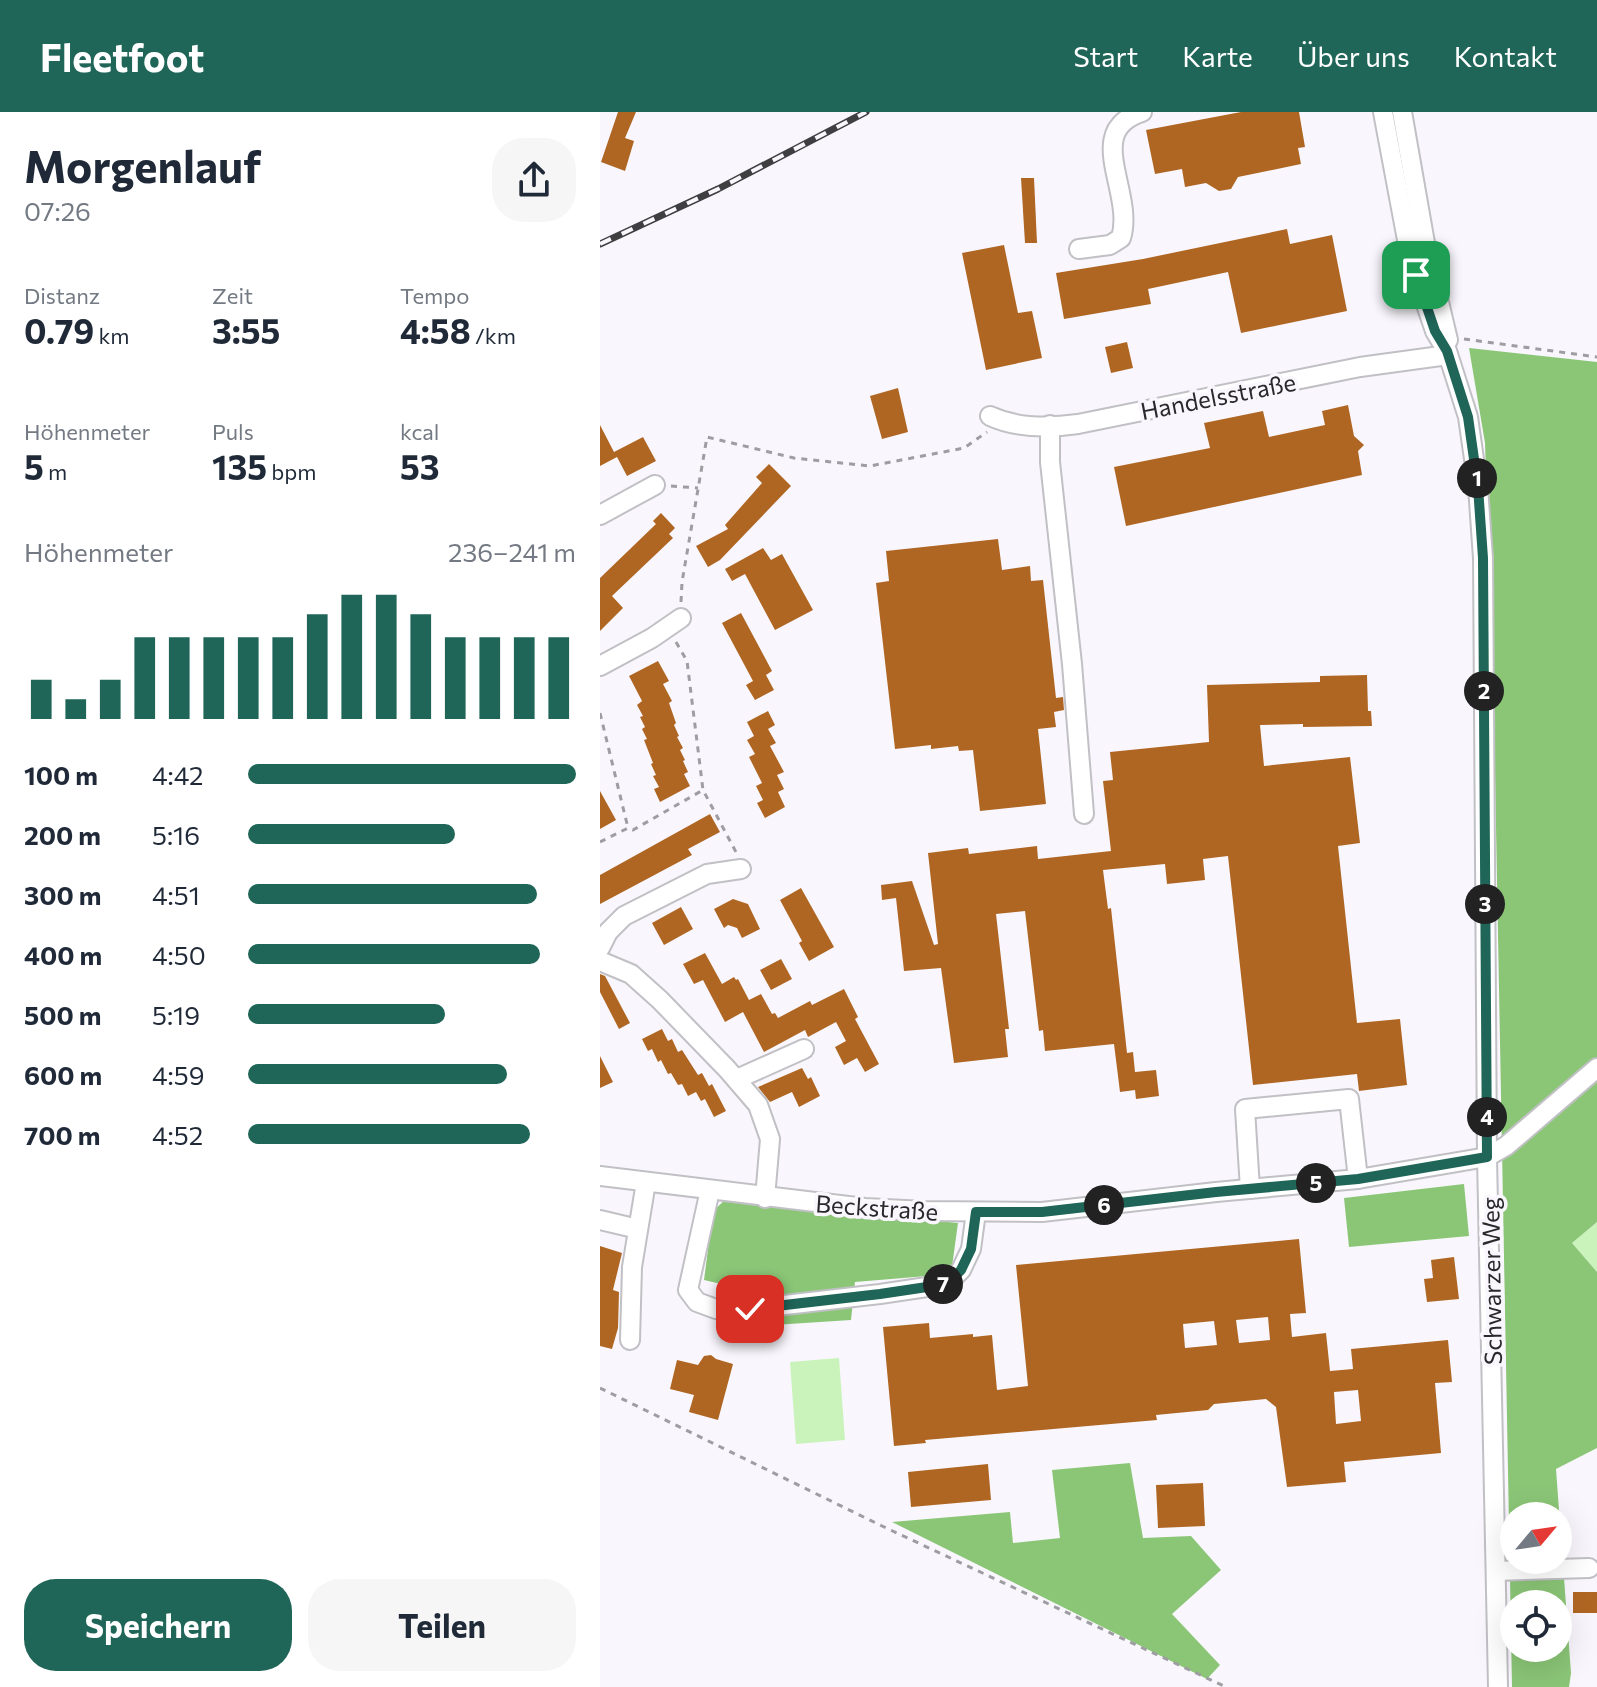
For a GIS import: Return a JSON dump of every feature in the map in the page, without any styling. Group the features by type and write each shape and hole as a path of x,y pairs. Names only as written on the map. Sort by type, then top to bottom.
{"street":[{"path":"1079,249 1110,245 1121,238 1126,222 1111,139 1118,125 1129,116 1142,112"},
{"name":"Schwarzer Weg","path":"1383,112 1408,245 1425,306 1435,331 1447,348"},
{"name":"Schwarzer Weg","path":"1402,112 1422,230 1447,348 1468,417 1478,487 1483,558 1487,1157 1498,1687"},
{"name":"Handelsstraße","path":"997,419 1050,425 1078,424 1447,348"},
{"path":"1050,425 1050,462 1072,664 1084,814"},
{"path":"600,515 655,485"},
{"path":"600,666 674,622"},
{"path":"600,948 608,932 624,916 707,874 741,869"},
{"path":"600,961 631,974 737,1079 758,1105 770,1139 765,1198"},
{"path":"737,1079 804,1049"},
{"path":"1487,1157 1506,1146 1597,1068"},
{"path":"1250,1189 1245,1109 1349,1099 1358,1179"},
{"name":"Beckstraße","path":"600,1176 865,1208 1042,1212 1358,1179 1487,1157"},
{"path":"630,1340 632,1267 646,1182"},
{"path":"710,1190 688,1290 697,1302 716,1309 750,1309 947,1284 961,1270 971,1249 976,1212"},
{"path":"600,1220 638,1229"},
{"path":"1496,1571 1589,1568"}],"path":[{"path":"1447,348 1487,341 1597,357"},
{"path":"741,869 735,849 703,790 687,661 674,622 707,437 794,458 870,466 964,448 997,419"},
{"path":"655,485 698,488"},
{"path":"600,713 628,828"},
{"path":"600,842 628,828 633,830 703,790"},
{"path":"600,1388 882,1526 1226,1687"}],"green space":[{"path":"1469,348 1597,362 1597,1222 1572,1243 1597,1272 1597,1448 1556,1469 1558,1502 1509,1502 1494,720 1485,443"},
{"path":"1464,1184 1469,1236 1349,1247 1344,1198"},
{"path":"725,1200 958,1223 951,1274 855,1282 851,1320 757,1326 764,1294 704,1280 713,1211"},
{"path":"1597,1222 1597,1272 1572,1243"},
{"path":"839,1358 845,1440 796,1444 790,1362"},
{"path":"1130,1463 1143,1538 1191,1536 1221,1570 1172,1614 1220,1665 1207,1679 892,1522 1010,1512 1013,1543 1060,1538 1052,1470"},
{"path":"1510,1574 1564,1574 1565,1590 1510,1590"},
{"path":"1512,1662 1570,1662 1569,1687 1512,1687"}],"building":[{"path":"618,112 636,112 625,138 634,141 625,171 601,162"},
{"path":"1241,112 1299,112 1305,147 1298,148 1301,164 1238,177 1231,189 1219,191 1206,183 1185,187 1182,169 1155,174 1146,130"},
{"path":"1021,178 1034,178 1037,243 1025,243"},
{"path":"1287,229 1290,244 1332,235 1347,311 1241,333 1228,272 1148,289 1151,304 1064,319 1056,273 1143,259"},
{"path":"1004,245 1018,313 1032,311 1042,358 986,370 962,253"},
{"path":"1127,342 1133,368 1111,373 1105,347"},
{"path":"898,388 908,432 882,439 870,396"},
{"path":"1348,405 1354,436 1364,445 1358,451 1362,475 1126,526 1114,467 1210,448 1204,423 1263,411 1269,437 1325,425 1322,411"},
{"path":"600,425 614,452 643,437 656,461 627,476 617,457 600,466"},
{"path":"769,464 791,486 720,560 708,567 696,546 728,529 725,525 762,483 756,477"},
{"path":"661,513 675,528 669,534 673,538 612,596 623,608 600,631 600,578 656,524 653,521"},
{"path":"998,539 1002,570 1030,566 1031,581 1043,580 1056,698 1063,697 1064,710 1054,712 1056,727 1038,729 1046,804 980,811 973,750 959,751 958,746 931,749 931,745 895,749 876,583 889,581 886,551"},
{"path":"763,548 771,560 782,554 813,610 775,630 745,574 732,581 725,569"},
{"path":"741,613 772,671 766,675 774,690 755,700 746,685 753,681 722,623"},
{"path":"658,661 669,681 663,684 672,701 669,703 688,772 684,774 690,786 660,802 654,789 659,787 653,776 656,775 653,763 644,740 647,739 642,729 645,727 640,717 643,716 637,705 642,701 629,676"},
{"path":"1367,675 1368,711 1371,711 1372,726 1260,725 1264,766 1350,757 1360,843 1338,846 1357,1023 1400,1019 1407,1085 1359,1091 1357,1074 1253,1085 1228,856 1203,859 1205,880 1167,884 1165,864 1103,870 1108,909 1111,908 1127,1053 1133,1052 1135,1072 1156,1070 1159,1096 1136,1099 1135,1090 1120,1092 1114,1044 1045,1051 1043,1030 1039,1031 1025,911 996,914 1009,1029 1005,1029 1008,1057 954,1063 941,968 904,971 896,898 882,900 881,885 912,881 934,945 938,944 928,853 968,848 969,854 1037,846 1038,859 1111,851 1103,781 1113,780 1110,752 1209,742 1207,685 1320,682 1320,676"},
{"path":"768,711 775,725 768,729 776,743 770,746 784,772 777,775 784,789 778,792 785,807 765,818 757,803 763,800 756,786 762,783 749,757 755,754 747,740 754,736 747,722"},
{"path":"600,791 616,820 600,829"},
{"path":"710,814 720,832 688,849 692,855 600,904 600,875"},
{"path":"801,888 834,947 809,961 780,900"},
{"path":"733,899 748,904 760,929 742,938 737,928 728,925 724,928 714,909"},
{"path":"681,907 693,929 664,945 652,923"},
{"path":"705,953 722,984 734,977 738,979 749,1000 761,994 772,1014 775,1013 778,1018 810,1001 812,1005 844,989 858,1017 855,1019 879,1064 865,1072 857,1058 844,1065 835,1047 846,1041 836,1022 808,1037 805,1030 764,1052 743,1012 725,1022 703,980 694,984 683,964"},
{"path":"781,959 792,979 771,990 760,970"},
{"path":"600,974 605,976 630,1023 619,1029 600,992"},
{"path":"662,1029 668,1041 672,1039 678,1052 682,1050 698,1075 702,1073 709,1086 712,1084 726,1111 714,1117 705,1099 701,1101 696,1092 688,1096 682,1084 678,1085 671,1073 668,1074 661,1060 658,1062 652,1049 648,1051 642,1039"},
{"path":"600,1056 613,1082 600,1088"},
{"path":"802,1068 808,1079 811,1077 820,1096 799,1107 792,1092 770,1102 758,1087"},
{"path":"1299,1239 1306,1313 1290,1314 1292,1337 1326,1333 1330,1371 1353,1369 1351,1349 1448,1340 1452,1382 1435,1383 1441,1453 1344,1462 1346,1482 1287,1487 1276,1407 1266,1399 1214,1404 1208,1410 1156,1415 1157,1420 925,1440 926,1443 894,1446 883,1327 929,1323 930,1338 992,1335 997,1390 1028,1386 1016,1265","holes":["1268,1317 1270,1340 1239,1343 1236,1320","1214,1321 1217,1345 1185,1348 1183,1324","1358,1390 1361,1421 1336,1424 1334,1392"]},
{"path":"600,1246 622,1253 613,1290 619,1292 618,1328 612,1349 600,1346"},
{"path":"1454,1257 1459,1299 1427,1302 1424,1279 1433,1278 1431,1260"},
{"path":"711,1355 733,1364 718,1420 689,1412 694,1395 670,1389 677,1360 698,1365 704,1356"},
{"path":"988,1464 991,1500 911,1507 908,1472"},
{"path":"1203,1483 1205,1526 1158,1528 1156,1485"},
{"path":"1573,1592 1597,1592 1597,1613 1573,1613"}],"railway":[{"path":"600,244 718,189 866,112"}],"route":[{"path":"750,1309 947,1284 961,1270 971,1249 976,1212 1042,1212 1358,1179 1487,1157 1483,558 1478,487 1468,417 1447,351 1435,331 1416,275"}]}
